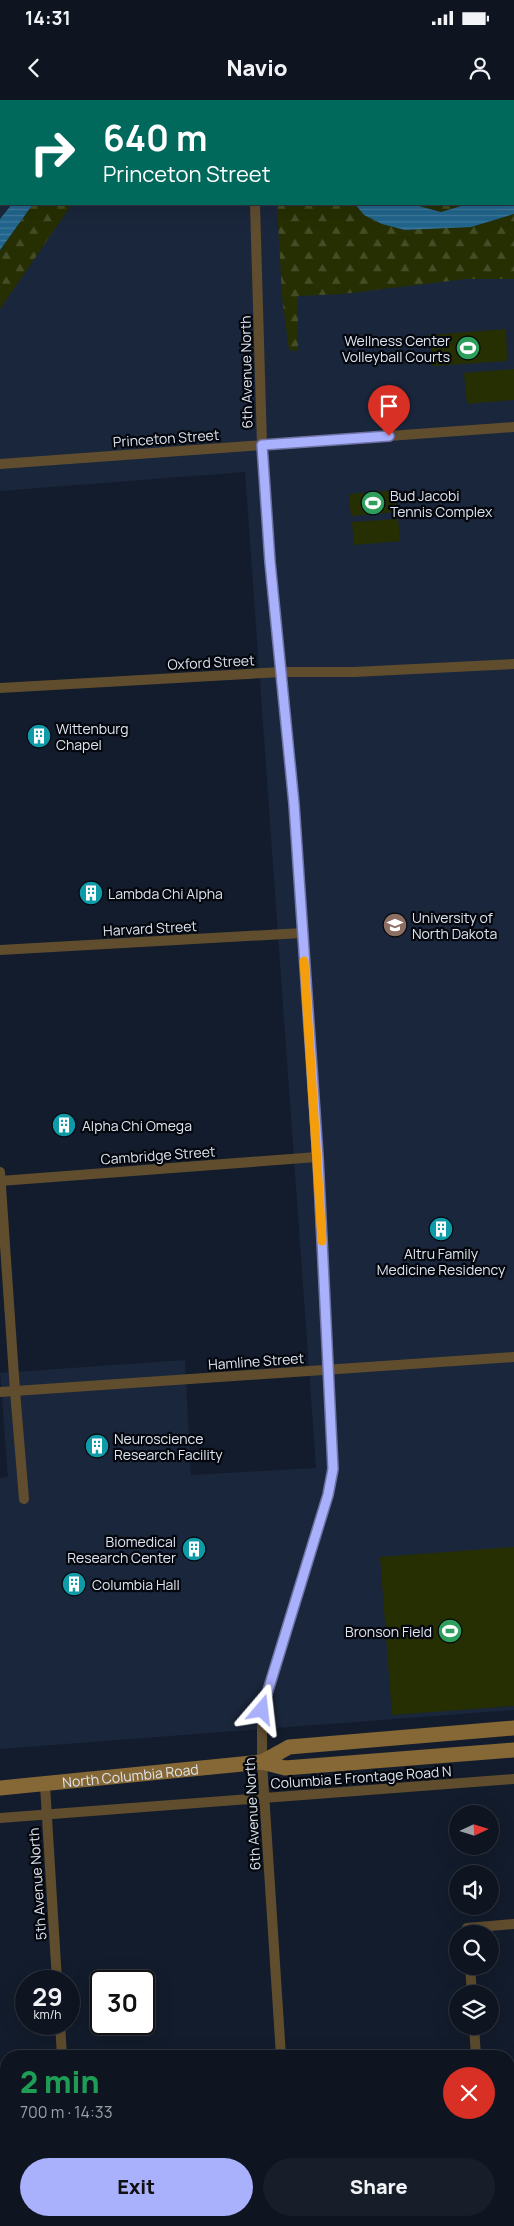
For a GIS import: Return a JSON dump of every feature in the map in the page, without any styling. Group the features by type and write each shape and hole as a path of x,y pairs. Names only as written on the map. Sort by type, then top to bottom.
{"main road":[{"name":"North Columbia Road","path":"262,1762 289,1747 514,1728"},
{"name":"North Columbia Road","path":"0,1788 262,1762 285,1768 514,1750"}],"street":[{"name":"6th Avenue North","path":"255,205 262,445 270,562 294,804 318,1157 330,1370 333,1469 328,1495 262,1710 264,1799 281,2050"},
{"name":"Princeton Street","path":"0,464 514,427"},
{"name":"Oxford Street","path":"0,688 282,672 354,672 514,664"},
{"name":"Harvard Street","path":"0,950 302,933"},
{"name":"Cambridge Street","path":"0,1181 318,1157"},
{"path":"0,1172 14,1391 24,1499"},
{"name":"Hamline Street","path":"0,1392 514,1358"},
{"name":"Columbia E Frontage Road N","path":"0,1818 514,1779"},
{"name":"5th Avenue North","path":"44,1785 56,1970"},
{"path":"499,1925 514,1924"},
{"path":"61,2035 62,2050"},
{"path":"475,2035 476,2050"}],"shaded area":[{"name":"University of North Dakota","path":"0,205 514,205 514,1710 0,1749 0,1478 8,1477 0,1373 185,1360 191,1475 316,1468 245,472 0,491"}],"green space":[{"path":"32,205 71,205 0,309 0,250"},
{"path":"277,205 360,205 471,227 514,214 514,279 466,279 342,294 298,296 298,351 289,350 282,297"},
{"path":"415,205 465,205 441,212"},
{"name":"Wellness Center Volleyball Courts","path":"506,329 507,361 432,366 430,335"},
{"path":"514,369 514,400 467,404 464,373"},
{"name":"Bud Jacobi Tennis Complex","path":"396,490 397,512 351,516 349,494"},
{"name":"Bud Jacobi Tennis Complex","path":"398,519 400,541 354,545 352,522"},
{"name":"Bronson Field","path":"514,1547 514,1706 392,1715 380,1557"}],"water":[{"path":"11,205 32,205 0,250 0,219"},
{"path":"356,205 415,205 441,212 465,205 514,205 514,214 471,227 405,230 382,224 364,215"}],"slow traffic":[{"path":"304,961 322,1241"}],"place":[{"name":"Wellness Center Volleyball Courts","path":"468,348"},
{"name":"Bud Jacobi Tennis Complex","path":"373,503"},
{"name":"Wittenburg Chapel","path":"39,736"},
{"name":"Lambda Chi Alpha","path":"91,893"},
{"name":"University of North Dakota","path":"395,925"},
{"name":"Alpha Chi Omega","path":"64,1125"},
{"name":"Altru Family Medicine Residency","path":"441,1229"},
{"name":"Neuroscience Research Facility","path":"97,1446"},
{"name":"Biomedical Research Center","path":"194,1549"},
{"name":"Columbia Hall","path":"74,1584"},
{"name":"Bronson Field","path":"450,1631"}],"route":[{"path":"262,1710 328,1495 333,1469 330,1370 318,1157 294,804 270,562 262,445 389,436"}]}
